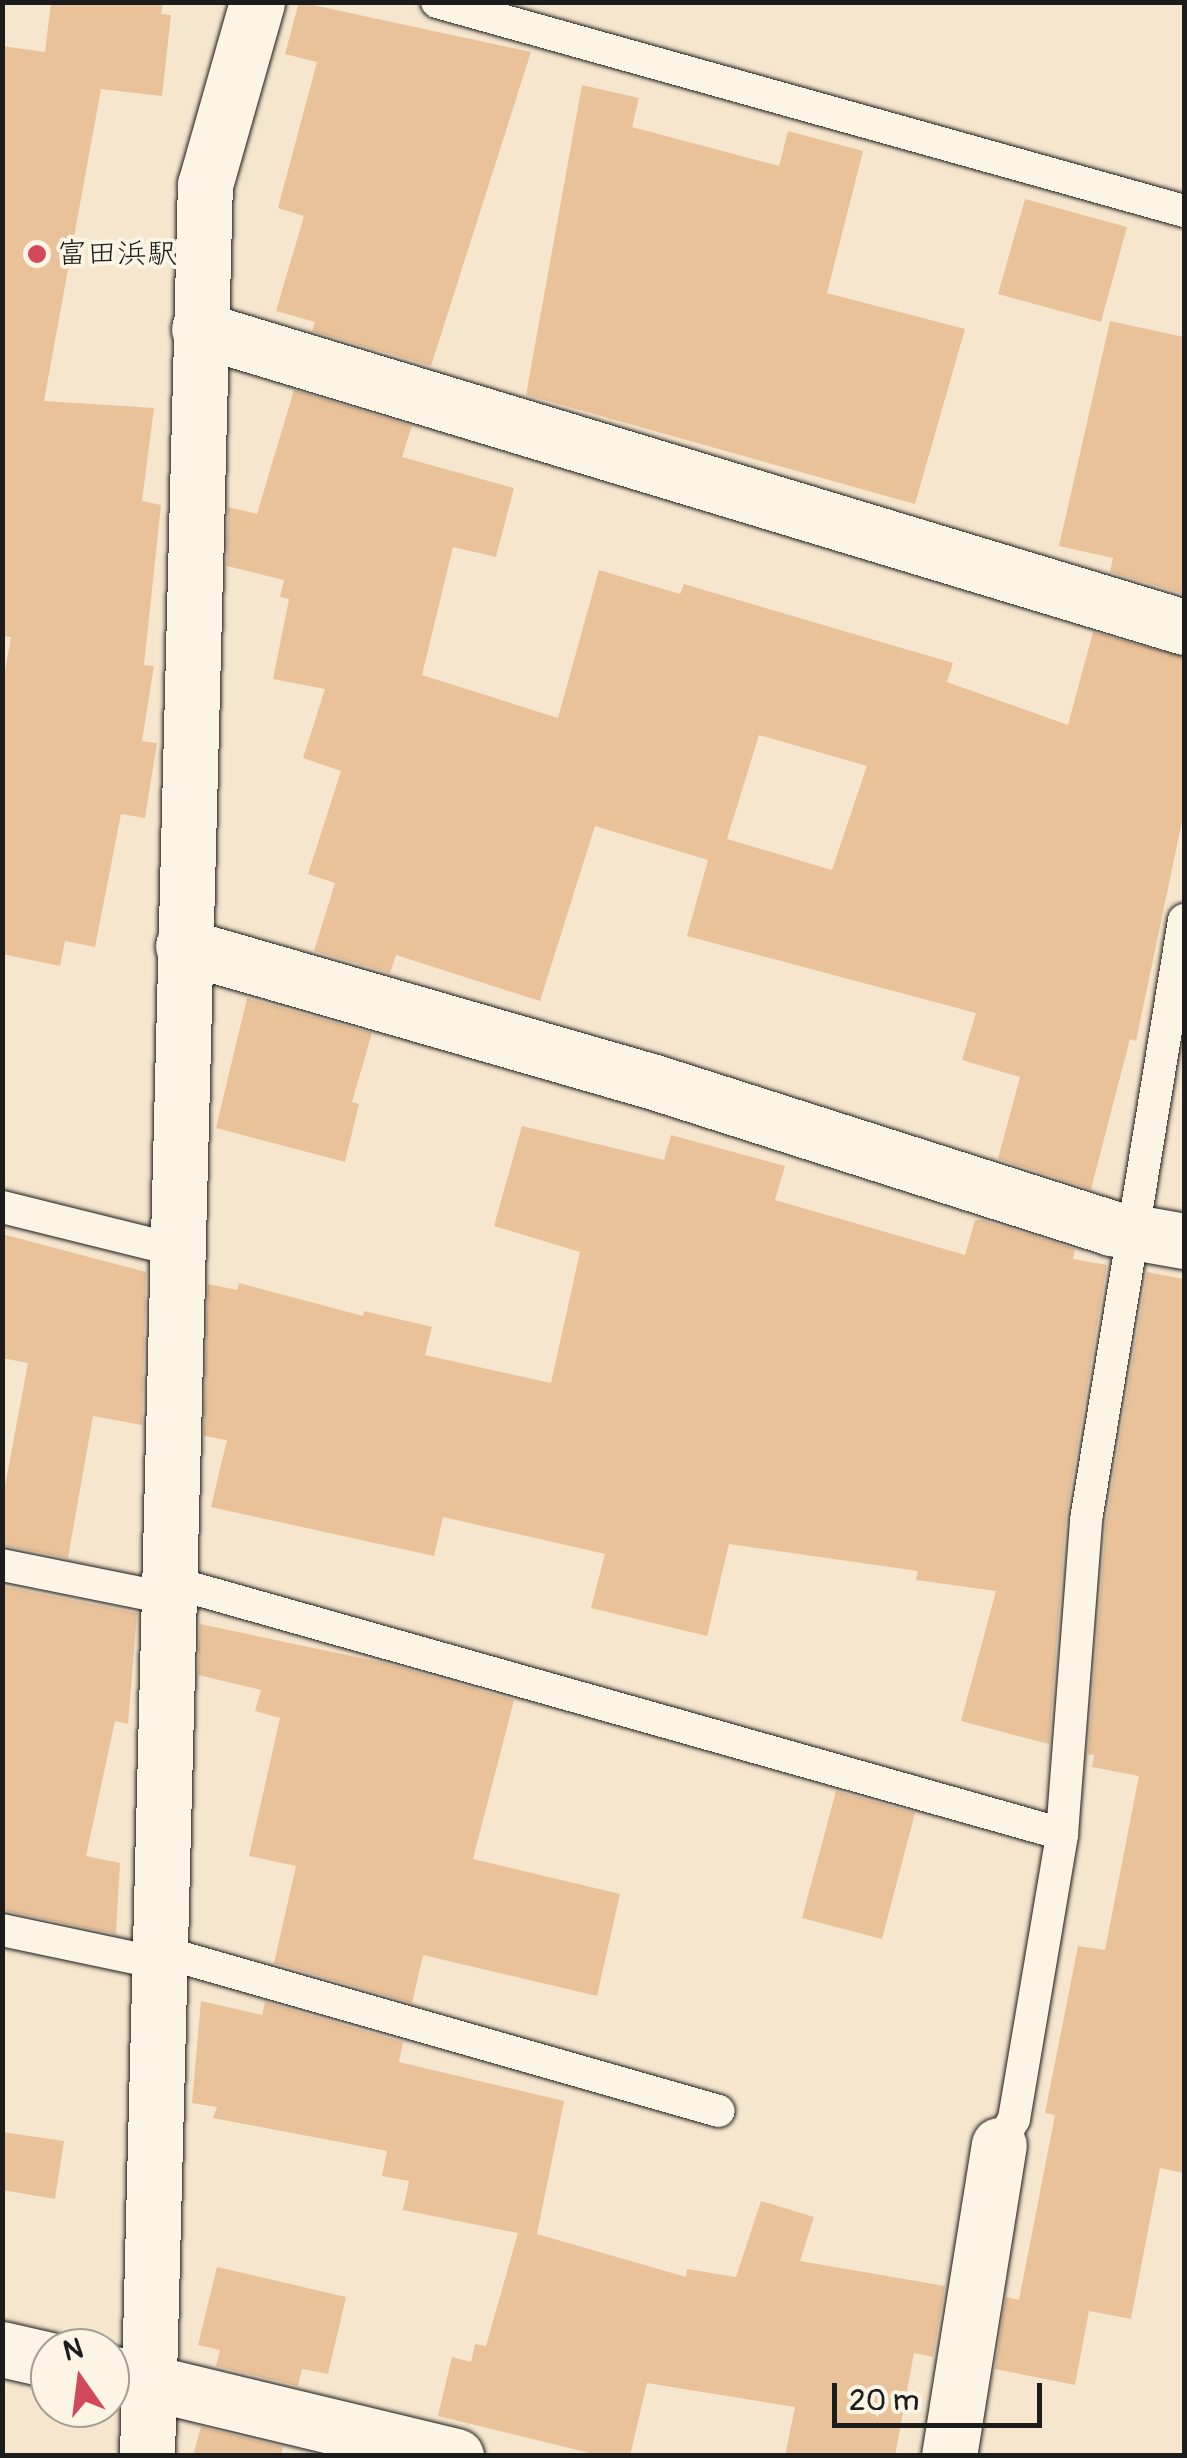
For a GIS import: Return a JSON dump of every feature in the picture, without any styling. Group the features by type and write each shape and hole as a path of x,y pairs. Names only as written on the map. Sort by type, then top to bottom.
{"street":[{"path":"130,2364 159,1957 182,946 205,185 256,2"},
{"path":"199,330 1184,627"},
{"path":"182,946 648,1080 1131,1231 1184,1241"},
{"path":"949,2456 999,2145"},
{"path":"2,2349 30,2355"},
{"path":"130,2378 456,2456"},
{"path":"130,2382 147,2456"}],"lane":[{"path":"437,2 1184,210"},
{"path":"999,2145 1014,2118 1062,1834 1086,1520 1184,920"},
{"path":"2,1207 176,1250"},
{"path":"2,1565 167,1590 1062,1834"},
{"path":"2,1930 159,1957 719,2111"}],"building":[{"path":"51,2 163,2 161,14 171,15 162,96 101,89 44,401 154,408 142,501 161,505 144,665 154,666 142,741 157,743 145,818 121,814 95,947 65,941 60,966 2,954 2,687 11,637 2,636 2,46 45,52"},
{"path":"299,2 531,52 431,366 312,331 315,322 276,311 304,216 278,208 317,62 285,54"},
{"path":"582,85 639,98 632,127 779,166 788,131 863,151 827,293 965,329 915,504 526,395"},
{"path":"1025,199 1127,227 1101,322 998,294"},
{"path":"1110,321 1184,337 1184,594 1110,572 1113,558 1059,546"},
{"path":"294,390 412,426 402,457 514,488 496,557 453,547 422,675 558,718 599,570 680,594 684,584 953,663 947,682 1068,725 1093,632 1184,657 1184,812 1136,1041 1130,1039 1091,1189 998,1159 1020,1077 962,1060 976,1013 687,936 708,860 595,826 540,1001 396,955 390,973 314,951 335,883 308,874 341,771 303,758 325,689 273,679 289,599 280,597 284,580 227,566 228,507 257,514","holes":["759,735 867,766 832,870 727,839"]},
{"path":"247,998 372,1033 352,1102 359,1104 345,1162 216,1128"},
{"path":"522,1126 664,1160 671,1135 785,1166 775,1200 965,1255 975,1220 982,1220 1075,1249 1073,1259 1107,1265 1066,1517 1049,1744 961,1721 996,1591 916,1580 918,1571 729,1544 707,1636 591,1608 605,1554 443,1517 434,1556 211,1507 227,1440 204,1436 208,1284 237,1290 239,1283 363,1316 364,1311 432,1327 425,1355 551,1383 580,1252 494,1226"},
{"path":"2,1234 146,1272 142,1425 93,1416 68,1558 2,1545 2,1502 28,1363 2,1358"},
{"path":"1147,1272 1184,1279 1184,2173 1160,2168 1131,2319 1089,2311 1075,2385 995,2369 1006,2297 1019,2300 1055,2115 1045,2113 1078,1946 1105,1950 1139,1776 1092,1767 1094,1755 1088,1754 1106,1522"},
{"path":"2,1586 137,1613 128,1724 115,1721 86,1856 120,1863 116,1934 2,1910"},
{"path":"200,1624 385,1663 514,1700 473,1859 620,1894 597,1996 423,1955 412,2003 274,1963 296,1866 249,1856 280,1718 255,1711 261,1690 198,1675"},
{"path":"836,1791 915,1813 882,1939 802,1918"},
{"path":"201,2001 262,2015 265,2002 403,2042 399,2062 564,2101 537,2234 686,2277 687,2269 736,2277 761,2201 814,2217 800,2261 945,2286 933,2357 914,2353 895,2456 785,2456 795,2407 647,2383 630,2456 602,2456 438,2416 452,2357 471,2362 475,2344 486,2346 518,2233 403,2210 409,2181 382,2176 387,2151 213,2118 217,2107 192,2103"},
{"path":"2,2132 64,2141 55,2199 2,2190"},
{"path":"217,2267 346,2297 328,2374 302,2369 298,2386 216,2366 220,2350 198,2345"},
{"path":"201,2427 283,2447 281,2456 193,2456"}],"place":[{"name":"富田浜駅","path":"37,254"}]}
